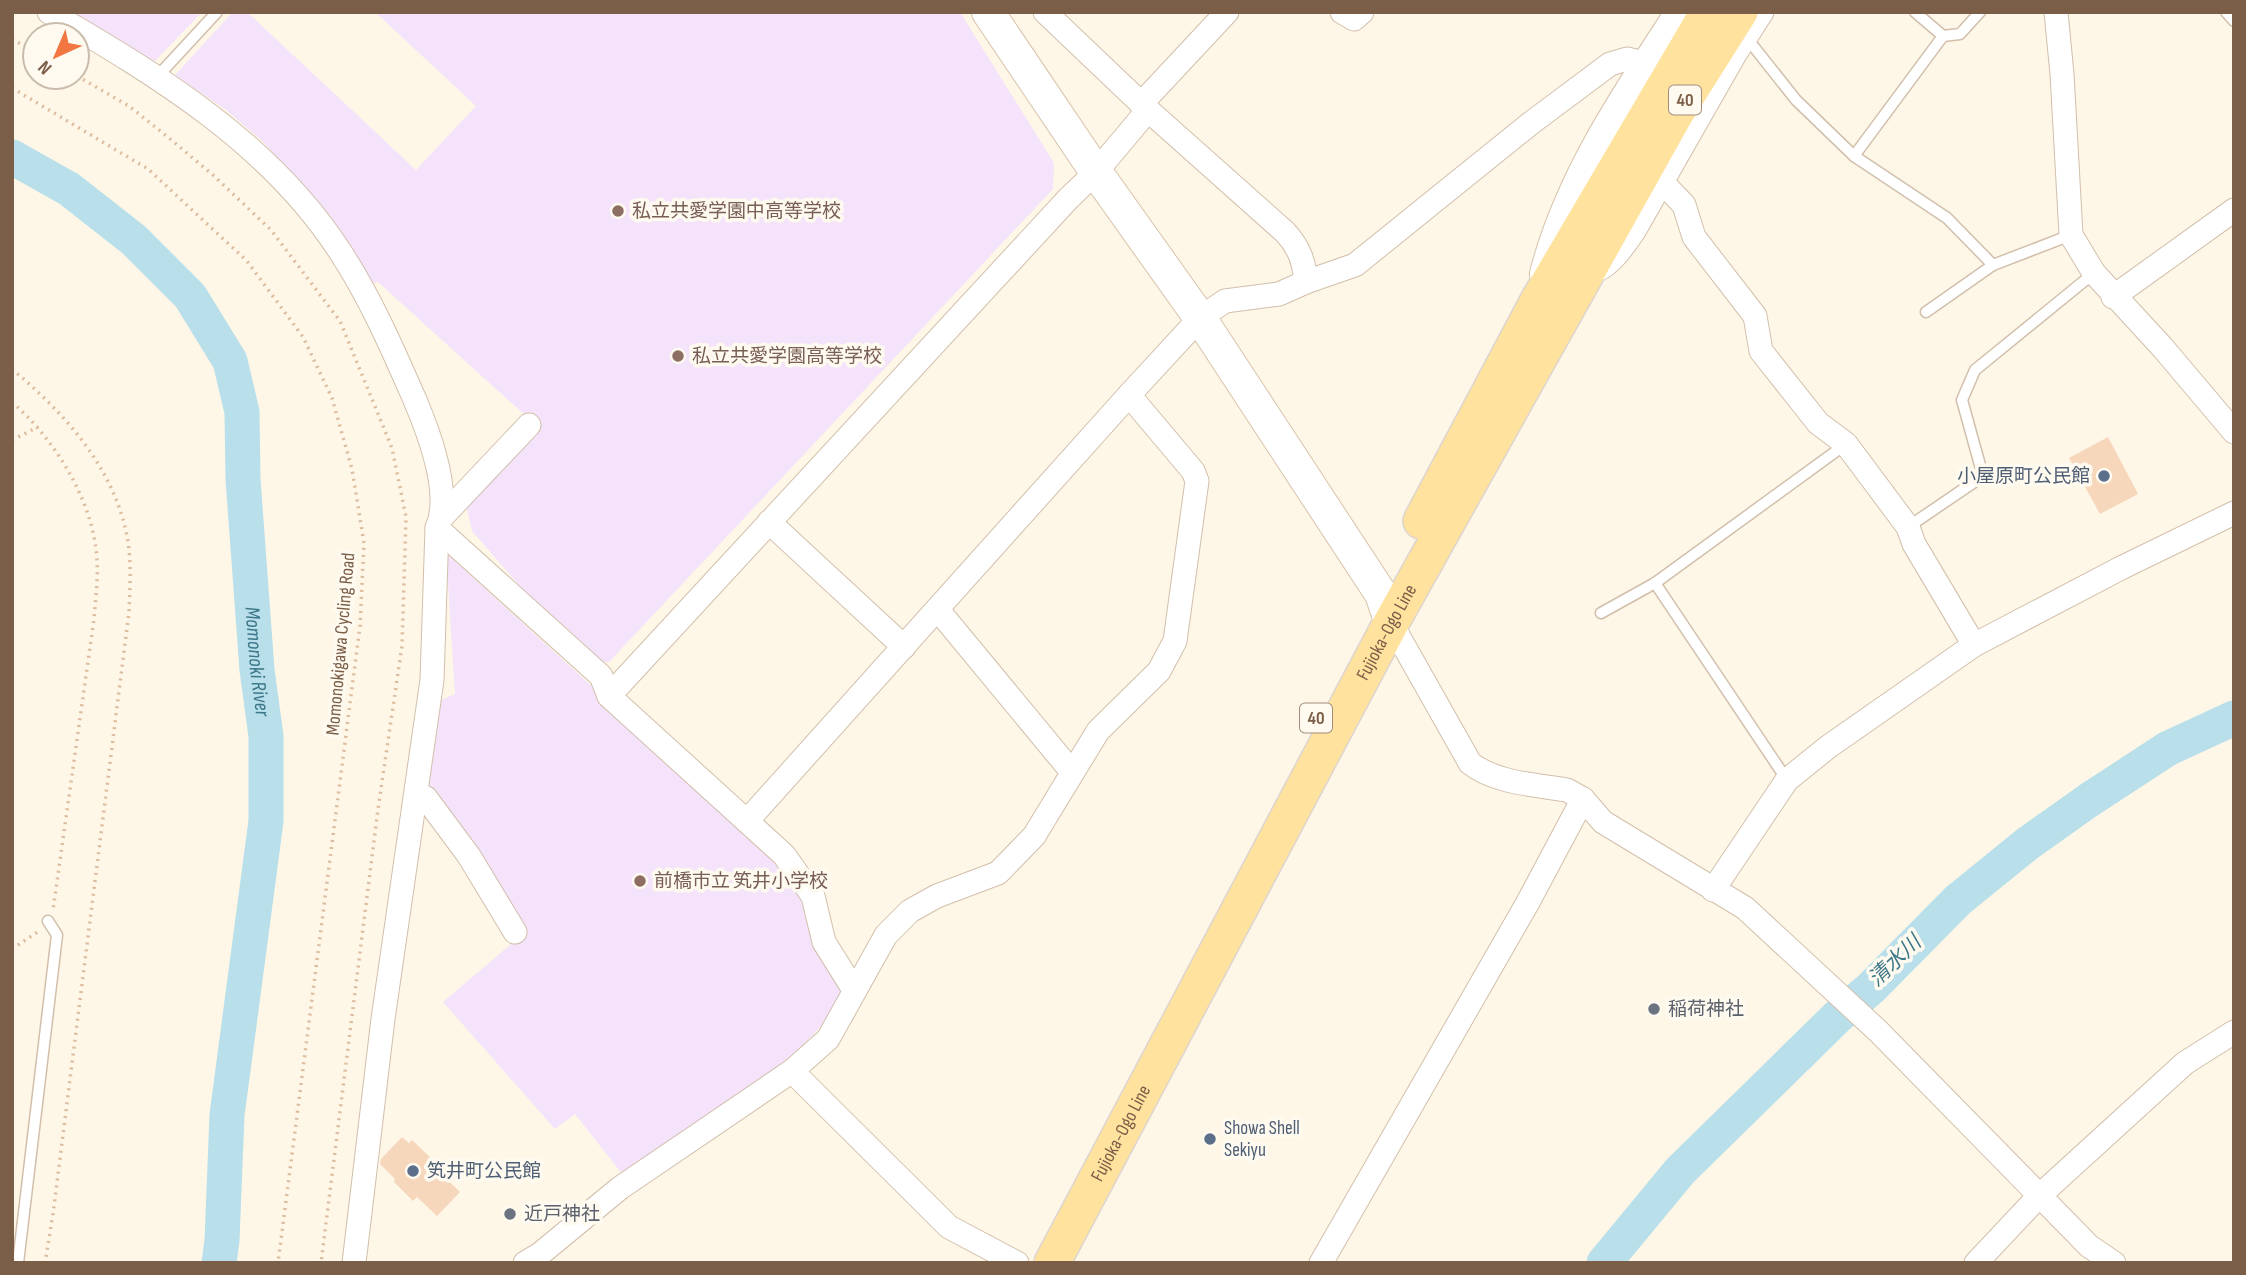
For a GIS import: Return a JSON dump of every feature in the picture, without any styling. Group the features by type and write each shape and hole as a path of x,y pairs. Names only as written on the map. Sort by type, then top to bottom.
{"main road":[{"name":"Fujioka-Ogo Line","path":"1052,1263 1386,609 1539,299 1709,12"},
{"name":"Fujioka-Ogo Line","path":"1027,1263 1386,609 1584,276 1675,115 1743,24"}],"street":[{"path":"49,12 199,106 254,150 283,181 340,250 360,284 423,420 439,477 440,522 434,657 383,1020 354,1263"},
{"path":"988,12 1096,172 1200,318 1386,609 1470,763 1497,776 1567,790 1583,799 1603,822 1745,908 1878,1031 2038,1197 2089,1246 2114,1263"},
{"path":"1045,12 1295,243 1301,256 1306,282"},
{"path":"609,696 1058,209 1096,172 1145,107 1227,12"},
{"path":"1342,12 1353,19 1363,12"},
{"path":"1539,299 1553,245 1573,195 1648,64 1682,12"},
{"path":"1584,276 1603,268 1619,251 1659,187 1743,24 1762,12"},
{"path":"2056,12 2071,235 2094,273 2113,297 2163,348 2234,432"},
{"path":"747,821 1200,318 1224,302 1279,294 1355,265 1521,131 1610,64 1627,59 1648,64"},
{"path":"1659,187 1684,205 1694,237 1755,316 1760,351 1818,424 1846,444 1908,527 1914,544 1974,645"},
{"path":"2113,297 2234,210"},
{"path":"525,1263 540,1254 620,1188 792,1071 828,1039 887,935 909,911 937,896 998,873 1034,836 1098,731 1159,671 1175,640 1196,475 1129,395"},
{"path":"440,522 528,425"},
{"path":"1713,890 1787,780 1828,747 1974,645 2120,568 2234,513"},
{"path":"440,522 601,676 609,696 784,855 813,896 824,942 854,990"},
{"path":"769,523 904,647"},
{"path":"938,610 1072,772"},
{"path":"417,793 426,798 469,856 515,932"},
{"path":"1321,1263 1520,916 1583,799"},
{"path":"1976,1263 2038,1197 2185,1063 2234,1032"},
{"path":"792,1071 948,1227 1017,1263"}],"lane":[{"path":"156,78 217,12"},
{"path":"1915,12 1943,36"},
{"path":"1854,156 1943,36 1960,34 1980,12"},
{"path":"2226,12 2234,21"},
{"path":"1743,24 1796,100 1854,156 1947,218 1993,265"},
{"path":"1926,312 1993,265 2071,235"},
{"path":"1908,527 1983,476 1962,400 1975,370 2094,273"},
{"path":"1601,613 1655,583 1846,444"},
{"path":"1655,583 1787,780"},
{"path":"18,1263 57,935 48,921"}],"path":[{"path":"91,84 129,106 169,138 271,230 340,321 369,389 394,460 406,517 402,646 378,809 321,1263"},
{"name":"Momonokigawa Cycling Road","path":"12,88 148,169 247,261 303,337 332,398 352,470 365,543 360,626 278,1263"},
{"path":"12,369 47,399 94,458 114,491 126,531 130,570 129,612 45,1263"},
{"path":"12,402 38,427 74,482 91,521 97,550 87,675 52,911 44,927 12,949"},
{"path":"12,440 38,427"}],"shaded area":[{"path":"69,12 202,12 154,62 91,25 91,21 84,21"},
{"name":"私立共愛学園高等学校","path":"233,12 247,12 416,170 476,106 375,12 960,12 1054,163 1053,189 609,662 596,662 545,615 472,531 466,504 538,427 378,282 373,284 314,198 262,141 226,110 175,75"},
{"name":"前橋市立 笂井小学校","path":"446,553 609,702 774,861 806,901 843,992 826,1021 789,1060 623,1175 575,1114 555,1129 443,1002 524,933 427,785 441,700 455,694"}],"building":[{"name":"小屋原町公民館","path":"2108,437 2138,494 2100,514 2069,458"},
{"name":"笂井町公民館","path":"402,1137 409,1143 412,1140 434,1161 431,1164 460,1192 437,1216 417,1197 413,1201 380,1164 381,1159"}],"waterway":[{"name":"Momonoki River","path":"12,157 69,189 134,240 190,296 230,361 242,412 243,479 257,670 266,736 266,821 227,1115 219,1263"},
{"name":"清水川","path":"1604,1263 1680,1171 1837,1017 1871,988 1958,900 2027,844 2089,800 2167,749 2234,718"}],"place":[{"name":"私立共愛学園中高等学校","path":"618,211"},
{"name":"私立共愛学園高等学校","path":"678,356"},
{"name":"小屋原町公民館","path":"2104,476"},
{"name":"前橋市立 笂井小学校","path":"640,881"},
{"name":"稲荷神社","path":"1654,1009"},
{"name":"Showa Shell Sekiyu","path":"1210,1139"},
{"name":"笂井町公民館","path":"413,1171"},
{"name":"近戸神社","path":"510,1214"}]}
